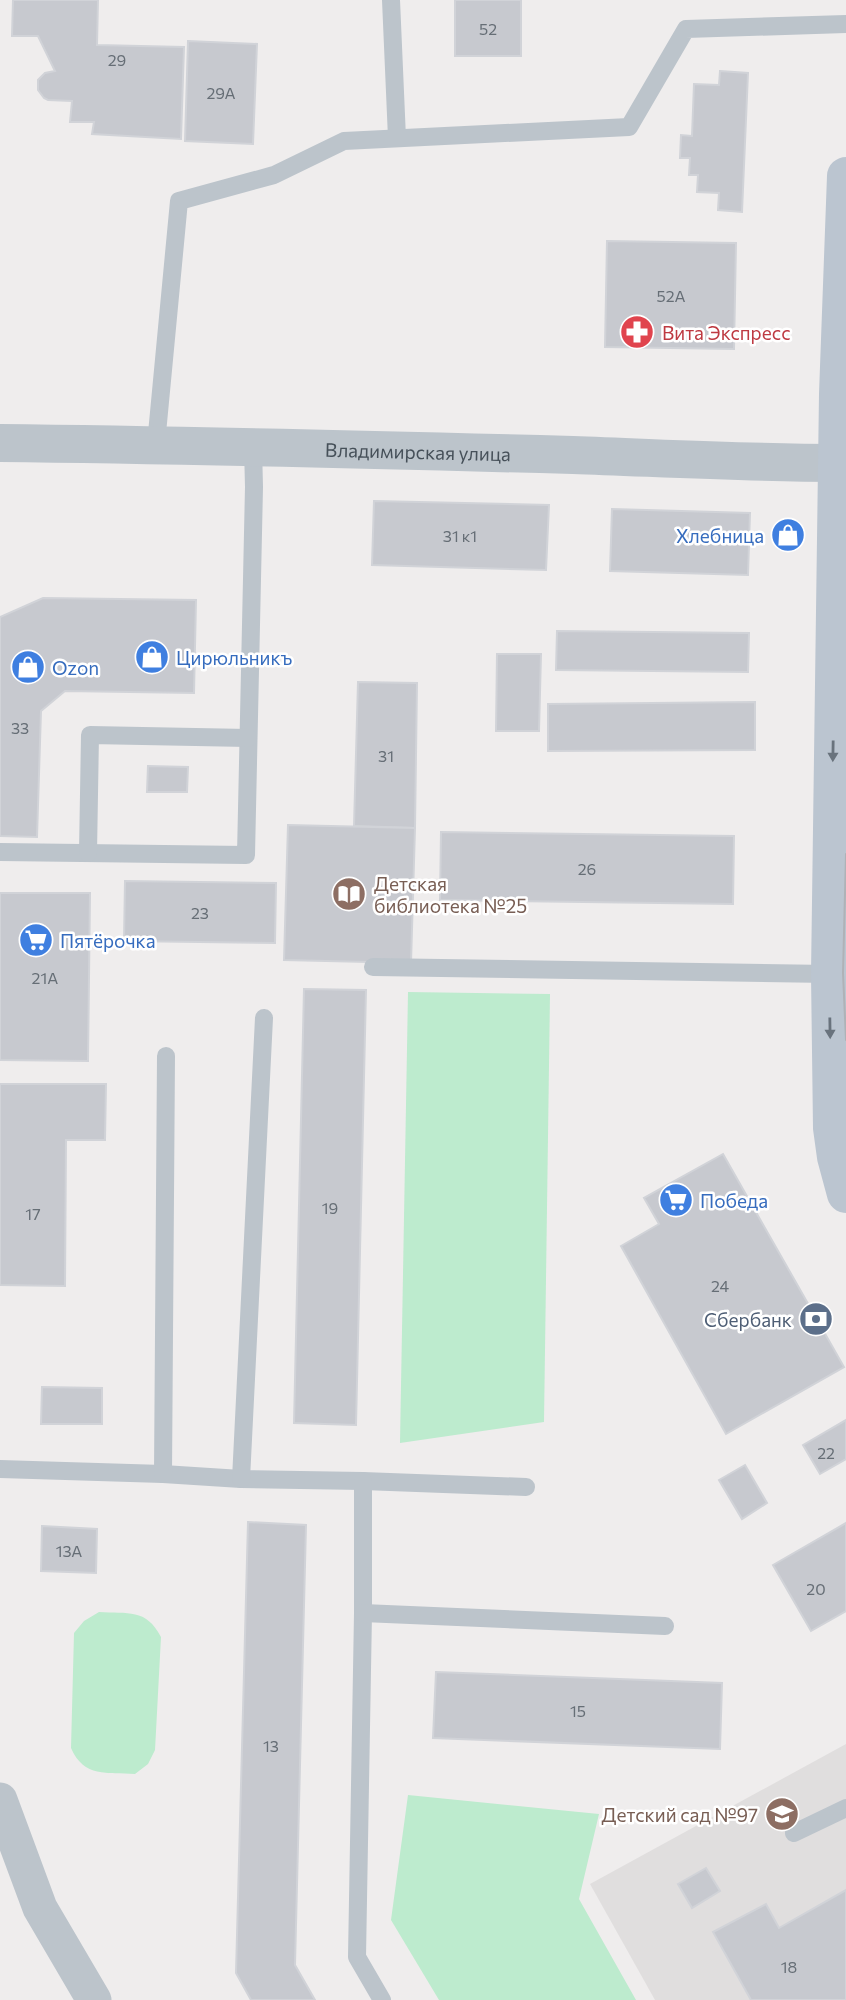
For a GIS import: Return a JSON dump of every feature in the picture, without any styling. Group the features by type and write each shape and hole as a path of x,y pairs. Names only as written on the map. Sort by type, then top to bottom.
{"main road":[{"path":"846,176 830,974 832,1128 836,1157 846,1194"}],"street":[{"name":"Владимирская улица","path":"0,443 156,444 842,463"},
{"path":"0,1801 40,1908 94,2000"}],"lane":[{"path":"390,0 397,138"},
{"path":"156,444 179,201 274,175 344,141 629,127 687,29 846,24"},
{"path":"0,852 246,855 253,447"},
{"path":"88,853 90,735 248,738"},
{"path":"373,967 830,974"},
{"path":"241,1479 264,1018"},
{"path":"163,1474 166,1056"},
{"path":"0,1469 526,1487"},
{"path":"363,1481 357,1957 382,2000"},
{"path":"363,1614 665,1626"},
{"path":"794,1833 846,1808"}],"shaded area":[{"name":"Детский сад №97","path":"846,1744 846,2000 655,2000 590,1884"}],"green space":[{"path":"408,992 550,994 544,1422 400,1443"},
{"path":"99,1612 135,1614 149,1621 161,1637 155,1750 148,1764 135,1774 97,1772 76,1758 71,1748 74,1633 84,1621"},
{"path":"408,1795 599,1814 579,1899 636,2000 439,2000 391,1920"}],"building":[{"path":"13,0 98,0 97,45 184,47 181,139 92,134 94,122 70,122 72,101 48,100 38,90 38,80 45,73 55,71 38,36 12,36"},
{"path":"455,0 521,0 521,56 455,56"},
{"path":"188,41 257,44 253,144 185,141"},
{"path":"720,71 748,73 742,212 718,210 719,193 697,192 698,175 689,175 690,158 680,158 681,135 692,136 694,84 719,85"},
{"path":"607,241 736,243 734,349 605,347"},
{"path":"374,501 549,505 546,570 372,565"},
{"path":"612,509 750,513 748,575 610,571"},
{"path":"43,598 196,600 194,693 65,691 41,711 37,837 0,836 0,617"},
{"path":"557,631 749,633 748,672 556,670"},
{"path":"497,654 541,654 539,731 496,731"},
{"path":"358,682 417,683 415,828 354,826"},
{"path":"755,702 755,750 548,751 548,704"},
{"path":"148,766 188,767 187,792 147,792"},
{"name":"Детская библиотека №25","path":"288,825 415,828 411,963 284,960"},
{"path":"441,832 734,836 733,904 440,900"},
{"path":"125,881 276,883 275,943 124,941"},
{"path":"0,893 90,893 88,1061 0,1060"},
{"path":"304,989 366,990 356,1425 294,1423"},
{"path":"0,1084 106,1084 105,1140 66,1140 65,1286 0,1285"},
{"path":"723,1154 844,1367 726,1434 621,1246 659,1224 644,1198"},
{"path":"42,1387 102,1388 102,1424 41,1424"},
{"path":"846,1420 846,1459 820,1474 803,1445"},
{"path":"745,1465 767,1503 742,1519 719,1480"},
{"path":"248,1522 306,1525 295,1965 315,2000 251,2000 236,1973"},
{"path":"846,1523 846,1611 811,1631 773,1565"},
{"path":"42,1526 97,1529 96,1573 41,1571"},
{"path":"436,1672 722,1683 720,1749 433,1738"},
{"path":"706,1868 720,1891 692,1908 678,1884"},
{"path":"846,1890 846,2000 751,2000 713,1932 766,1904 779,1928"}],"tram line":[{"path":"846,854 843,973 846,1040"}],"place":[{"name":"Вита Экспресс","path":"637,332"},
{"name":"Хлебница","path":"788,535"},
{"name":"Цирюльникъ","path":"152,657"},
{"name":"Ozon","path":"28,667"},
{"name":"Детская библиотека №25","path":"349,894"},
{"name":"Пятёрочка","path":"36,940"},
{"name":"Победа","path":"676,1200"},
{"name":"Сбербанк","path":"816,1319"},
{"name":"Детский сад №97","path":"782,1814"}]}
